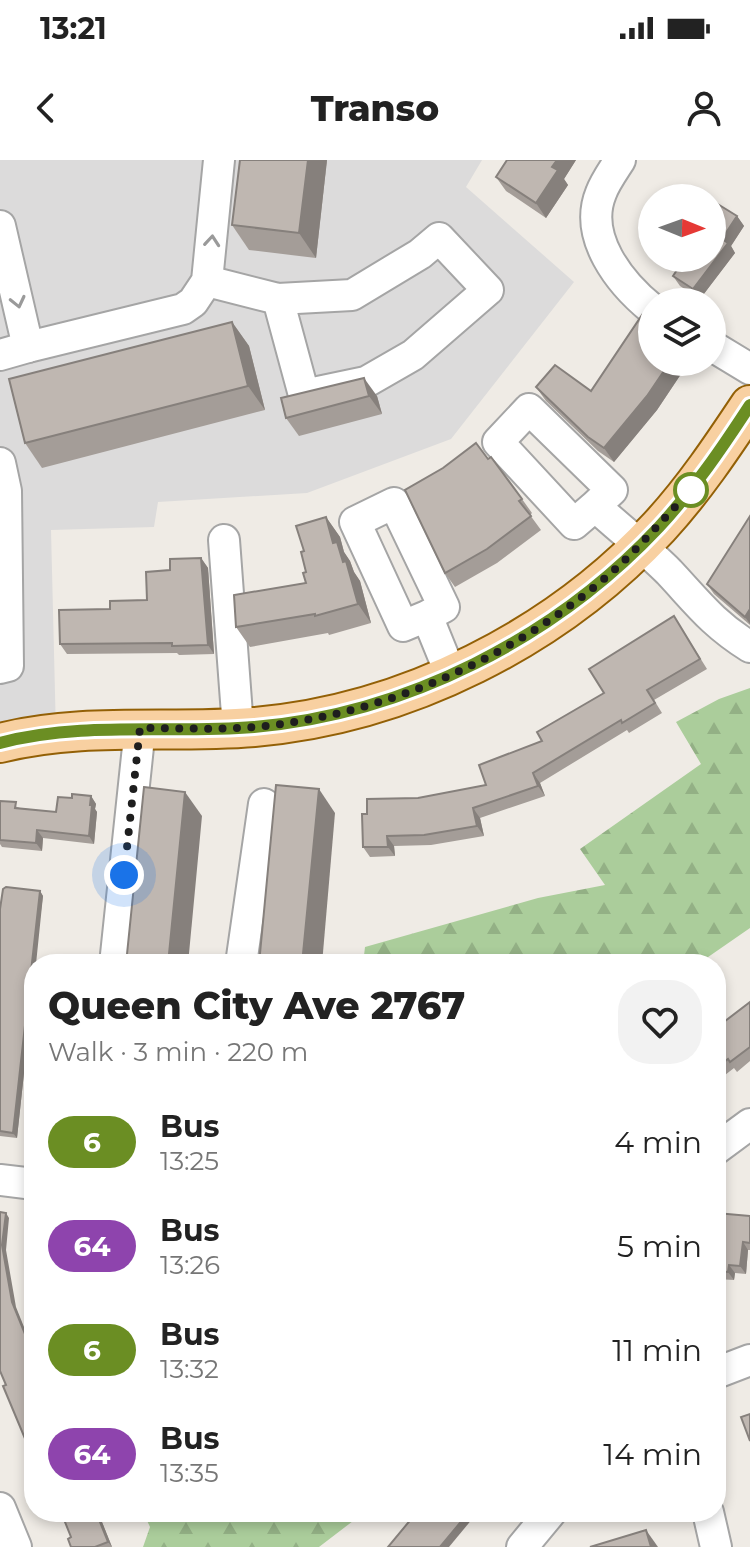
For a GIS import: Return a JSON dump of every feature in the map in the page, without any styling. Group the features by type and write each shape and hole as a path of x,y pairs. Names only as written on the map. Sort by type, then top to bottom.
{"main road":[{"path":"0,743 78,731 238,728 293,722 347,712 400,696 451,675 530,633 568,608 639,546 701,478 750,405"}],"street":[{"path":"0,226 14,351 183,309 193,302 207,281 219,160"},
{"path":"620,160 600,194 596,215 598,232 620,278 638,295"},
{"path":"207,281 278,299 352,295 420,254 439,238 488,290 413,355 366,382 304,395 278,299"},
{"path":"726,354 750,369"},
{"path":"0,463 6,491 8,666 0,668"},
{"path":"595,506 667,571 723,630 750,647"},
{"path":"224,540 238,728"},
{"path":"427,616 451,675"},
{"path":"116,954 140,728"},
{"path":"242,954 264,804"},
{"path":"726,1142 750,1124"},
{"path":"0,1180 24,1183"},
{"path":"726,1369 750,1360"},
{"path":"0,1508 16,1547"},
{"path":"522,1547 543,1522"},
{"path":"710,1522 716,1547"}],"shaded area":[{"path":"0,160 482,160 466,187 574,282 451,439 307,493 158,502 154,527 51,530 56,734 0,743"}],"green space":[{"path":"750,688 750,928 712,954 364,954 365,947 538,898 605,885 580,849 701,764 676,722 719,699"},
{"path":"148,1522 352,1522 319,1547 143,1547 150,1527"}],"building":[{"path":"240,160 308,160 299,233 232,225"},
{"path":"507,160 557,160 552,167 558,170 536,203 496,177"},
{"path":"726,209 737,216 726,233"},
{"path":"676,272 706,272 694,288 673,276"},
{"path":"638,321 638,376 661,376 604,448 588,437 536,387 555,365 591,391"},
{"path":"232,322 248,386 25,443 9,379"},
{"path":"364,378 369,396 286,418 281,398"},
{"path":"476,443 488,459 491,457 531,516 487,549 445,573 405,490 443,468"},
{"path":"750,516 750,609 745,617 707,584"},
{"path":"326,517 333,543 337,542 343,562 346,561 358,604 315,616 236,627 234,595 306,583 301,552 304,551 296,526"},
{"path":"201,558 208,645 60,644 59,610 110,609 110,601 147,600 146,572 170,570 170,559"},
{"path":"674,616 700,659 647,690 655,703 533,773 538,786 473,808 477,826 424,835 387,836 388,847 363,847 362,814 367,814 367,799 418,798 486,785 479,765 542,741 537,732 604,693 589,669"},
{"path":"276,785 319,789 303,954 260,954"},
{"path":"144,787 185,792 169,954 127,954"},
{"path":"72,794 91,796 89,836 37,830 36,843 0,840 0,801 16,802 15,808 56,812 58,797 72,798"},
{"path":"3,889 40,891 33,954 24,954 24,1034 13,1133 0,1131 0,909"},
{"path":"750,1002 750,1047 730,1062 726,1060 726,1020"},
{"path":"0,1212 6,1213 2,1245 12,1302 24,1331 24,1436 0,1371"},
{"path":"726,1214 750,1216 750,1243 743,1242 740,1266 729,1265 728,1272"},
{"path":"750,1414 750,1441 741,1417"},
{"path":"65,1522 100,1522 108,1542 95,1547 71,1547 68,1539 71,1537"},
{"path":"409,1522 461,1522 440,1547 388,1547"},
{"path":"646,1530 651,1547 590,1547"}],"bus line":[{"name":"6","path":"0,743 78,731 225,729 293,722 347,712 400,696 451,675 530,633 568,608 612,572 659,527 701,478 750,405"}],"route":[{"path":"124,875 140,728 225,729 293,722 347,712 400,696 447,677 530,633 568,608 659,527 691,490"}]}
